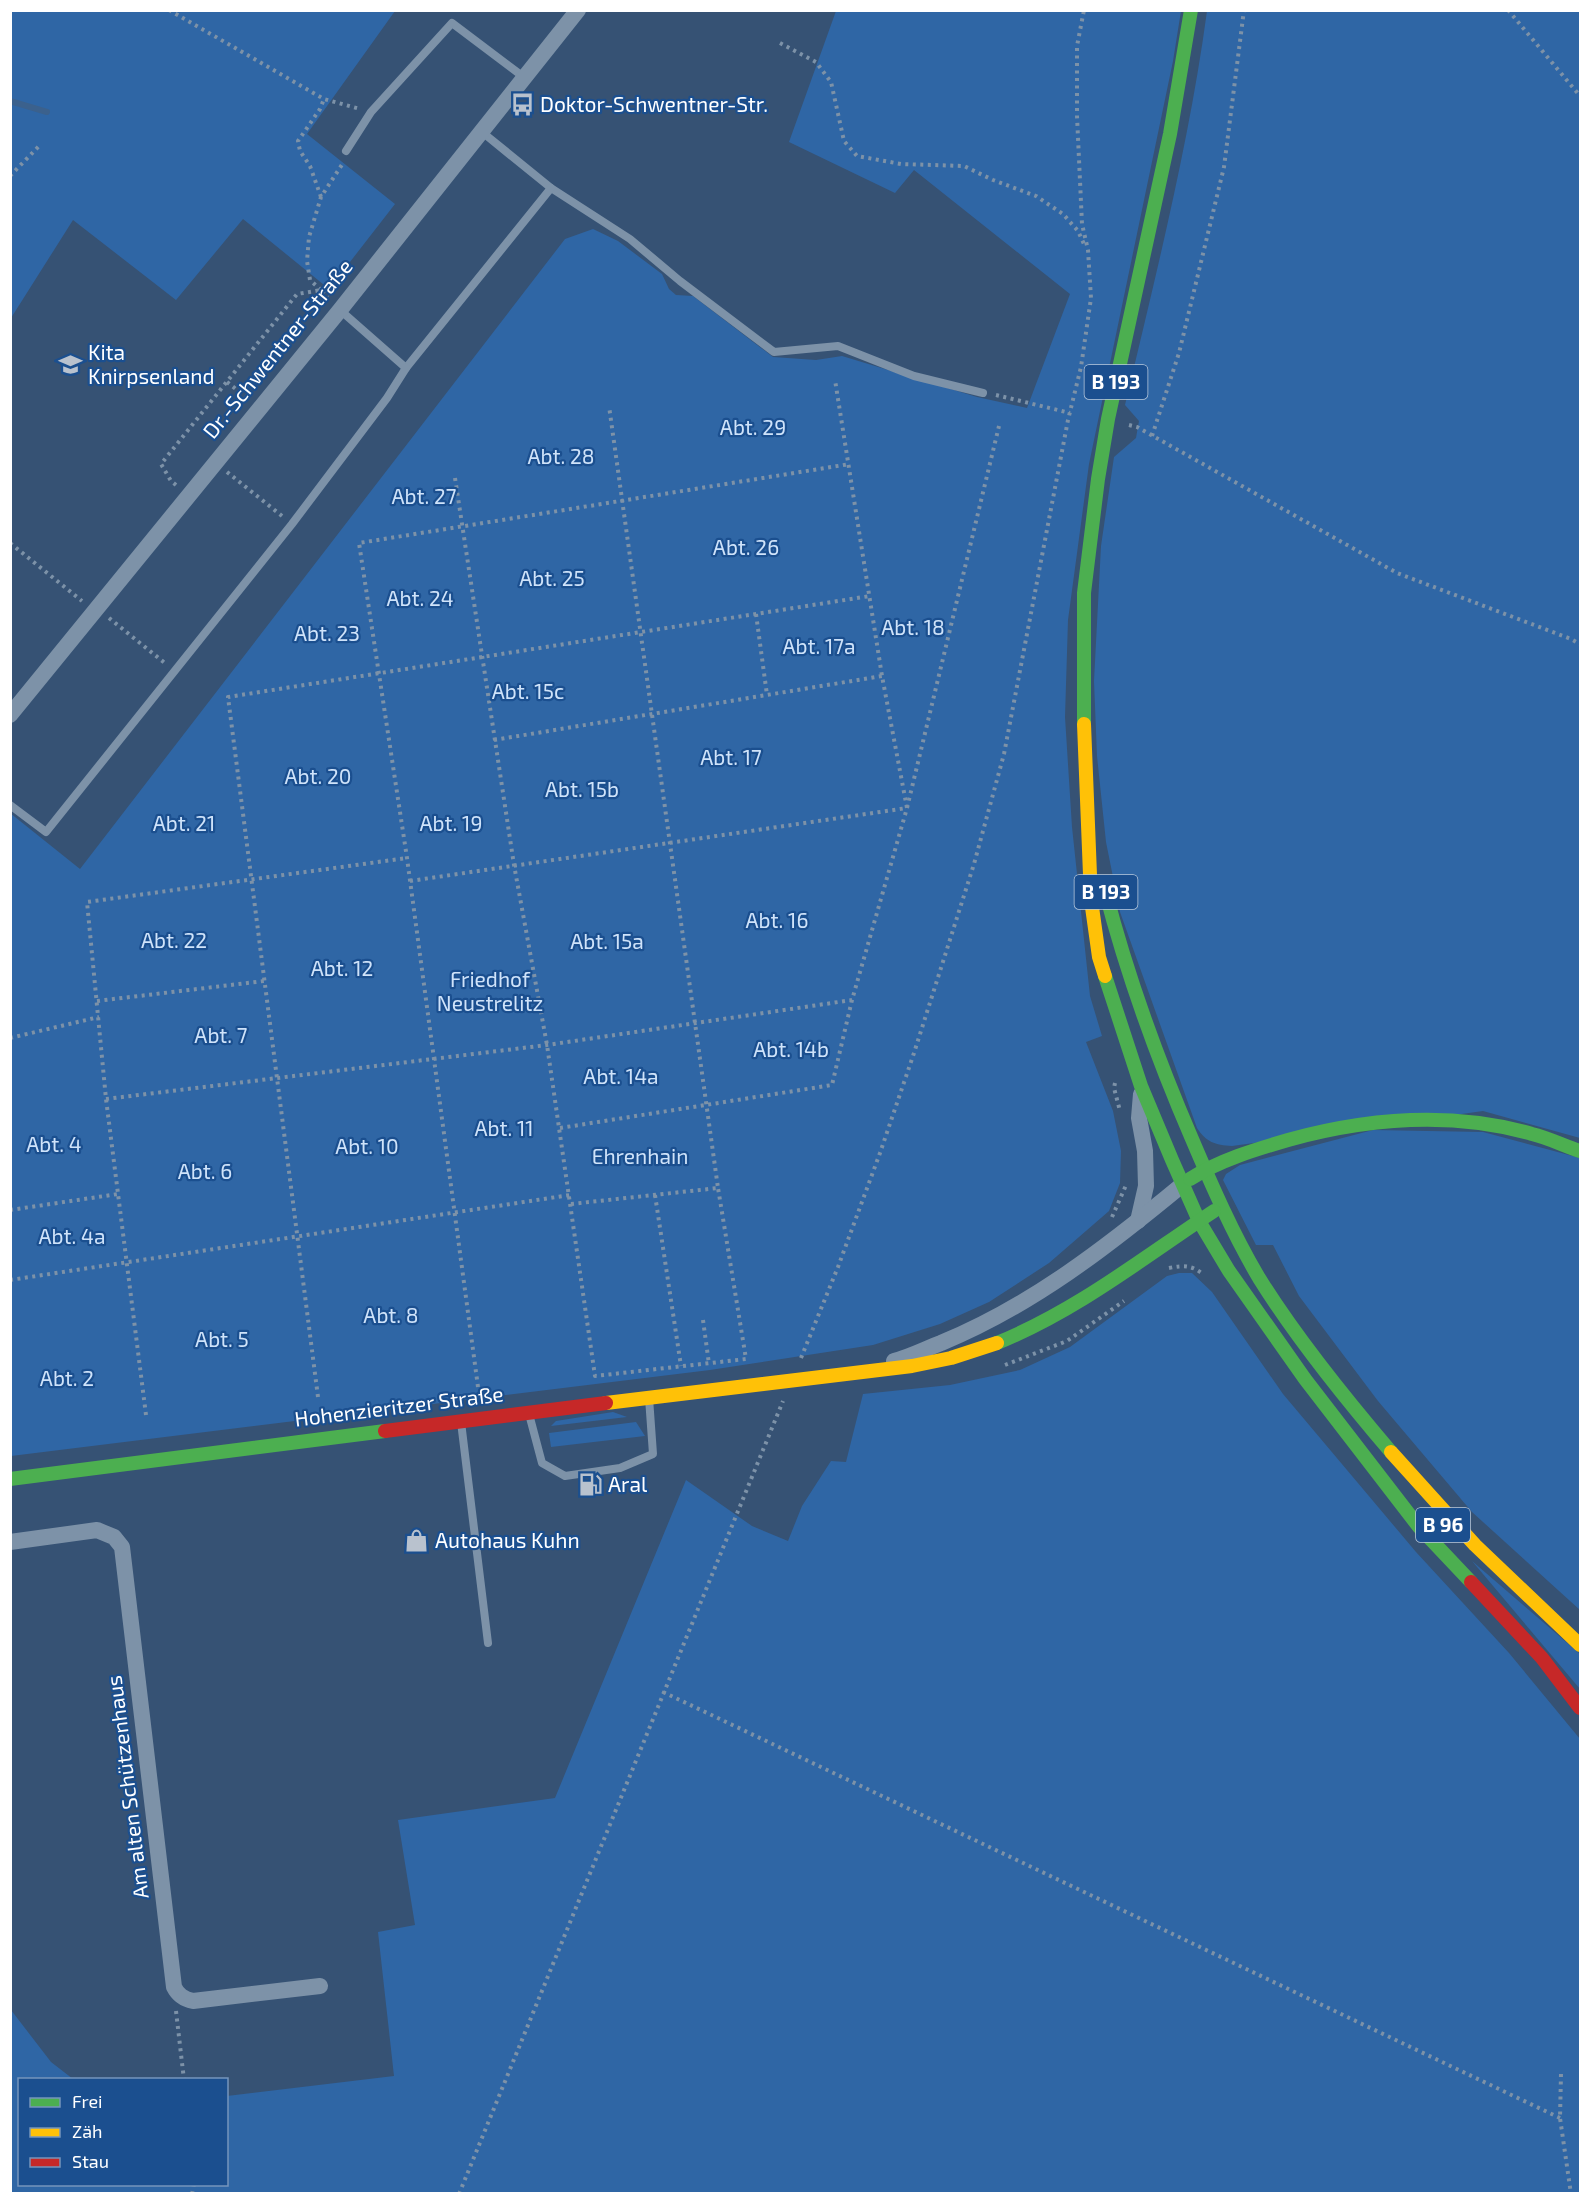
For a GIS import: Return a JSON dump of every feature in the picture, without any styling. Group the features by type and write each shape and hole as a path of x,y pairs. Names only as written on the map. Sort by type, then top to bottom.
{"main road":[{"name":"B 193","path":"1182,1185 1141,1086 1100,957 1090,900 1083,706 1083,592 1108,419 1170,134 1191,10"},
{"name":"B 193","path":"1088,819 1115,931 1150,1038 1205,1169"},
{"path":"1182,1185 1205,1169 1227,1159 1331,1128 1377,1121 1424,1119 1476,1122 1532,1134 1581,1151"},
{"name":"B 96","path":"1205,1169 1221,1207 1254,1268 1286,1317 1379,1441 1543,1612"},
{"name":"B 96","path":"1182,1185 1199,1221 1236,1281 1305,1379 1419,1527 1542,1658 1581,1708"},
{"name":"Hohenzieritzer Straße","path":"10,1479 792,1379 908,1367 953,1358 1040,1324 1082,1300 1221,1207"},
{"name":"B 96","path":"1347,1434 1501,1581 1543,1612 1581,1645"}],"street":[{"name":"Dr.-Schwentner-Straße","path":"10,715 340,310 578,10"},
{"path":"1138,1221 1146,1186 1145,1151 1139,1119 1141,1086"},
{"name":"Hohenzieritzer Straße","path":"792,1379 897,1360 958,1335 1016,1307 1086,1261 1182,1185"},
{"name":"Am alten Schützenhaus","path":"10,1542 97,1530 114,1537 122,1547 174,1987"},
{"path":"174,1987 181,1997 193,2001 320,1986"}],"lane":[{"path":"346,151 371,112 452,23 525,78"},
{"path":"482,132 551,188 630,239 680,281 774,352 838,346 914,376 983,393"},
{"path":"10,805 46,832 292,524 387,398 406,368 551,188"},
{"path":"340,310 406,368"},
{"path":"529,1413 542,1463 565,1476 620,1468 653,1454 649,1398"},
{"path":"461,1422 488,1643"}],"path":[{"path":"169,10 324,99 371,112"},
{"path":"812,1359 800,1360 838,1267 914,1053 974,864 1004,754 1070,413 1081,367 1091,298 1088,250 1082,224 1077,116 1077,46 1084,10"},
{"path":"1152,436 1179,353 1224,167 1244,10"},
{"path":"1508,10 1581,96"},
{"path":"780,43 816,62 831,82 844,141 857,156 901,164 964,166 1036,196 1063,214 1078,231 1088,250"},
{"path":"321,197 310,166 300,151 298,141 320,110 324,99"},
{"path":"10,177 40,145"},
{"path":"328,297 310,280 307,261 309,237 321,197 345,160 346,151"},
{"path":"176,486 160,464 297,294 321,290"},
{"path":"835,380 882,676 907,808"},
{"path":"226,382 259,408"},
{"path":"983,393 1070,413"},
{"path":"455,478 514,866 560,1128 595,1376 746,1359 706,1105 609,406"},
{"path":"560,1128 832,1085 852,1000 907,808 999,426"},
{"path":"1137,427 1397,573 1581,644"},
{"path":"215,462 292,524"},
{"path":"478,1387 407,858 359,543 850,464"},
{"path":"10,543 175,671"},
{"path":"318,1397 228,698 870,596"},
{"path":"756,614 767,696"},
{"path":"494,740 882,676"},
{"path":"410,881 907,808"},
{"path":"146,1415 106,1099 87,902 407,858"},
{"path":"97,1001 264,981"},
{"path":"106,1099 547,1045 852,1000"},
{"path":"10,1038 99,1017"},
{"path":"1106,1222 1114,1215 1128,1181"},
{"path":"571,1204 718,1188"},
{"path":"10,1210 118,1194"},
{"path":"10,1280 570,1194"},
{"path":"655,1195 681,1366"},
{"path":"703,1320 709,1363"},
{"path":"459,2193 792,1379"},
{"path":"663,1692 1560,2118"},
{"path":"174,1987 184,2078"},
{"path":"1561,2074 1560,2118 1571,2193"}],"green space":[{"path":"11,10 395,11 307,134 395,204 329,289 243,219 176,300 73,220 11,318"},
{"name":"Friedhof Neustrelitz","path":"836,11 1181,11 1173,61 1089,464 1068,620 1065,717 1072,827 1090,996 1102,1036 1086,1042 1113,1111 1121,1151 1120,1183 1109,1211 1049,1263 989,1302 940,1324 873,1345 710,1370 11,1456 10,813 80,869 565,239 593,229 618,241 662,274 669,289 676,295 693,296 773,357 816,360 842,356 977,397 1027,408 1070,294 914,170 895,193 789,142"},
{"path":"1207,11 1580,11 1580,1138 1483,1111 1232,1146 1212,1142 1204,1137 1197,1128 1120,912 1106,842 1097,756 1094,681 1101,546 1114,457 1136,438 1139,421 1125,405 1181,160"},
{"path":"1373,1130 1483,1132 1580,1158 1580,1610 1472,1512 1378,1401 1299,1296 1273,1245 1256,1245 1223,1180 1226,1174 1240,1165"},
{"path":"1192,1273 1212,1292 1283,1394 1416,1552 1509,1653 1580,1739 1580,2193 11,2193 11,2010 51,2062 72,2078 18,2078 18,2186 228,2186 228,2096 394,2076 378,1932 415,1925 398,1820 555,1798 686,1480 752,1526 788,1541 802,1506 831,1461 846,1462 863,1394 950,1385 1020,1370 1070,1347 1167,1276"},
{"path":"613,1412 627,1417 551,1426 556,1421"},
{"path":"636,1422 645,1436 551,1447 549,1433"},
{"path":"1472,1561 1580,1654 1580,1689"}],"waterway":[{"path":"10,101 47,112"}],"traffic: fast":[{"path":"1084,724 1084,593 1098,479 1108,419 1170,134 1191,10"},
{"path":"1105,890 1133,985 1155,1047 1179,1109 1240,1244 1259,1278 1305,1345 1391,1452"},
{"path":"1105,976 1141,1086 1172,1160 1199,1221 1229,1271 1305,1379 1419,1527 1471,1582"},
{"path":"1190,1179 1225,1161 1288,1140 1318,1132 1379,1122 1410,1120 1471,1122 1538,1136 1580,1151"},
{"path":"997,1343 1082,1300 1214,1211"},
{"path":"10,1479 385,1431"}],"traffic: slow":[{"path":"1084,724 1091,900 1099,957 1105,976"},
{"path":"606,1403 912,1366 951,1358 997,1343"},
{"path":"1391,1452 1475,1545 1580,1645"}],"traffic: jam":[{"path":"385,1431 606,1403"},
{"path":"1471,1582 1542,1658 1580,1708"}],"place":[{"name":"Doktor-Schwentner-Str.","path":"522,105"},
{"name":"Kita Knirpsenland","path":"70,365"},
{"name":"Aral","path":"590,1485"},
{"name":"Autohaus Kuhn","path":"417,1541"}],"park label":[{"name":"Abt. 29","path":"753,428"},
{"name":"Abt. 28","path":"561,457"},
{"name":"Abt. 27","path":"424,497"},
{"name":"Abt. 26","path":"746,548"},
{"name":"Abt. 25","path":"552,579"},
{"name":"Abt. 24","path":"420,599"},
{"name":"Abt. 18","path":"913,628"},
{"name":"Abt. 23","path":"327,634"},
{"name":"Abt. 17a","path":"819,647"},
{"name":"Abt. 15c","path":"528,692"},
{"name":"Abt. 17","path":"731,758"},
{"name":"Abt. 20","path":"318,777"},
{"name":"Abt. 15b","path":"582,790"},
{"name":"Abt. 21","path":"184,824"},
{"name":"Abt. 19","path":"451,824"},
{"name":"Abt. 16","path":"777,921"},
{"name":"Abt. 22","path":"174,941"},
{"name":"Abt. 15a","path":"607,942"},
{"name":"Abt. 12","path":"342,969"},
{"name":"Abt. 7","path":"221,1036"},
{"name":"Abt. 14b","path":"791,1050"},
{"name":"Abt. 14a","path":"621,1077"},
{"name":"Abt. 11","path":"504,1129"},
{"name":"Abt. 4","path":"54,1145"},
{"name":"Abt. 10","path":"367,1147"},
{"name":"Ehrenhain","path":"640,1157"},
{"name":"Abt. 6","path":"205,1172"},
{"name":"Abt. 4a","path":"72,1237"},
{"name":"Abt. 8","path":"391,1316"},
{"name":"Abt. 5","path":"222,1340"},
{"name":"Abt. 2","path":"67,1379"}]}
